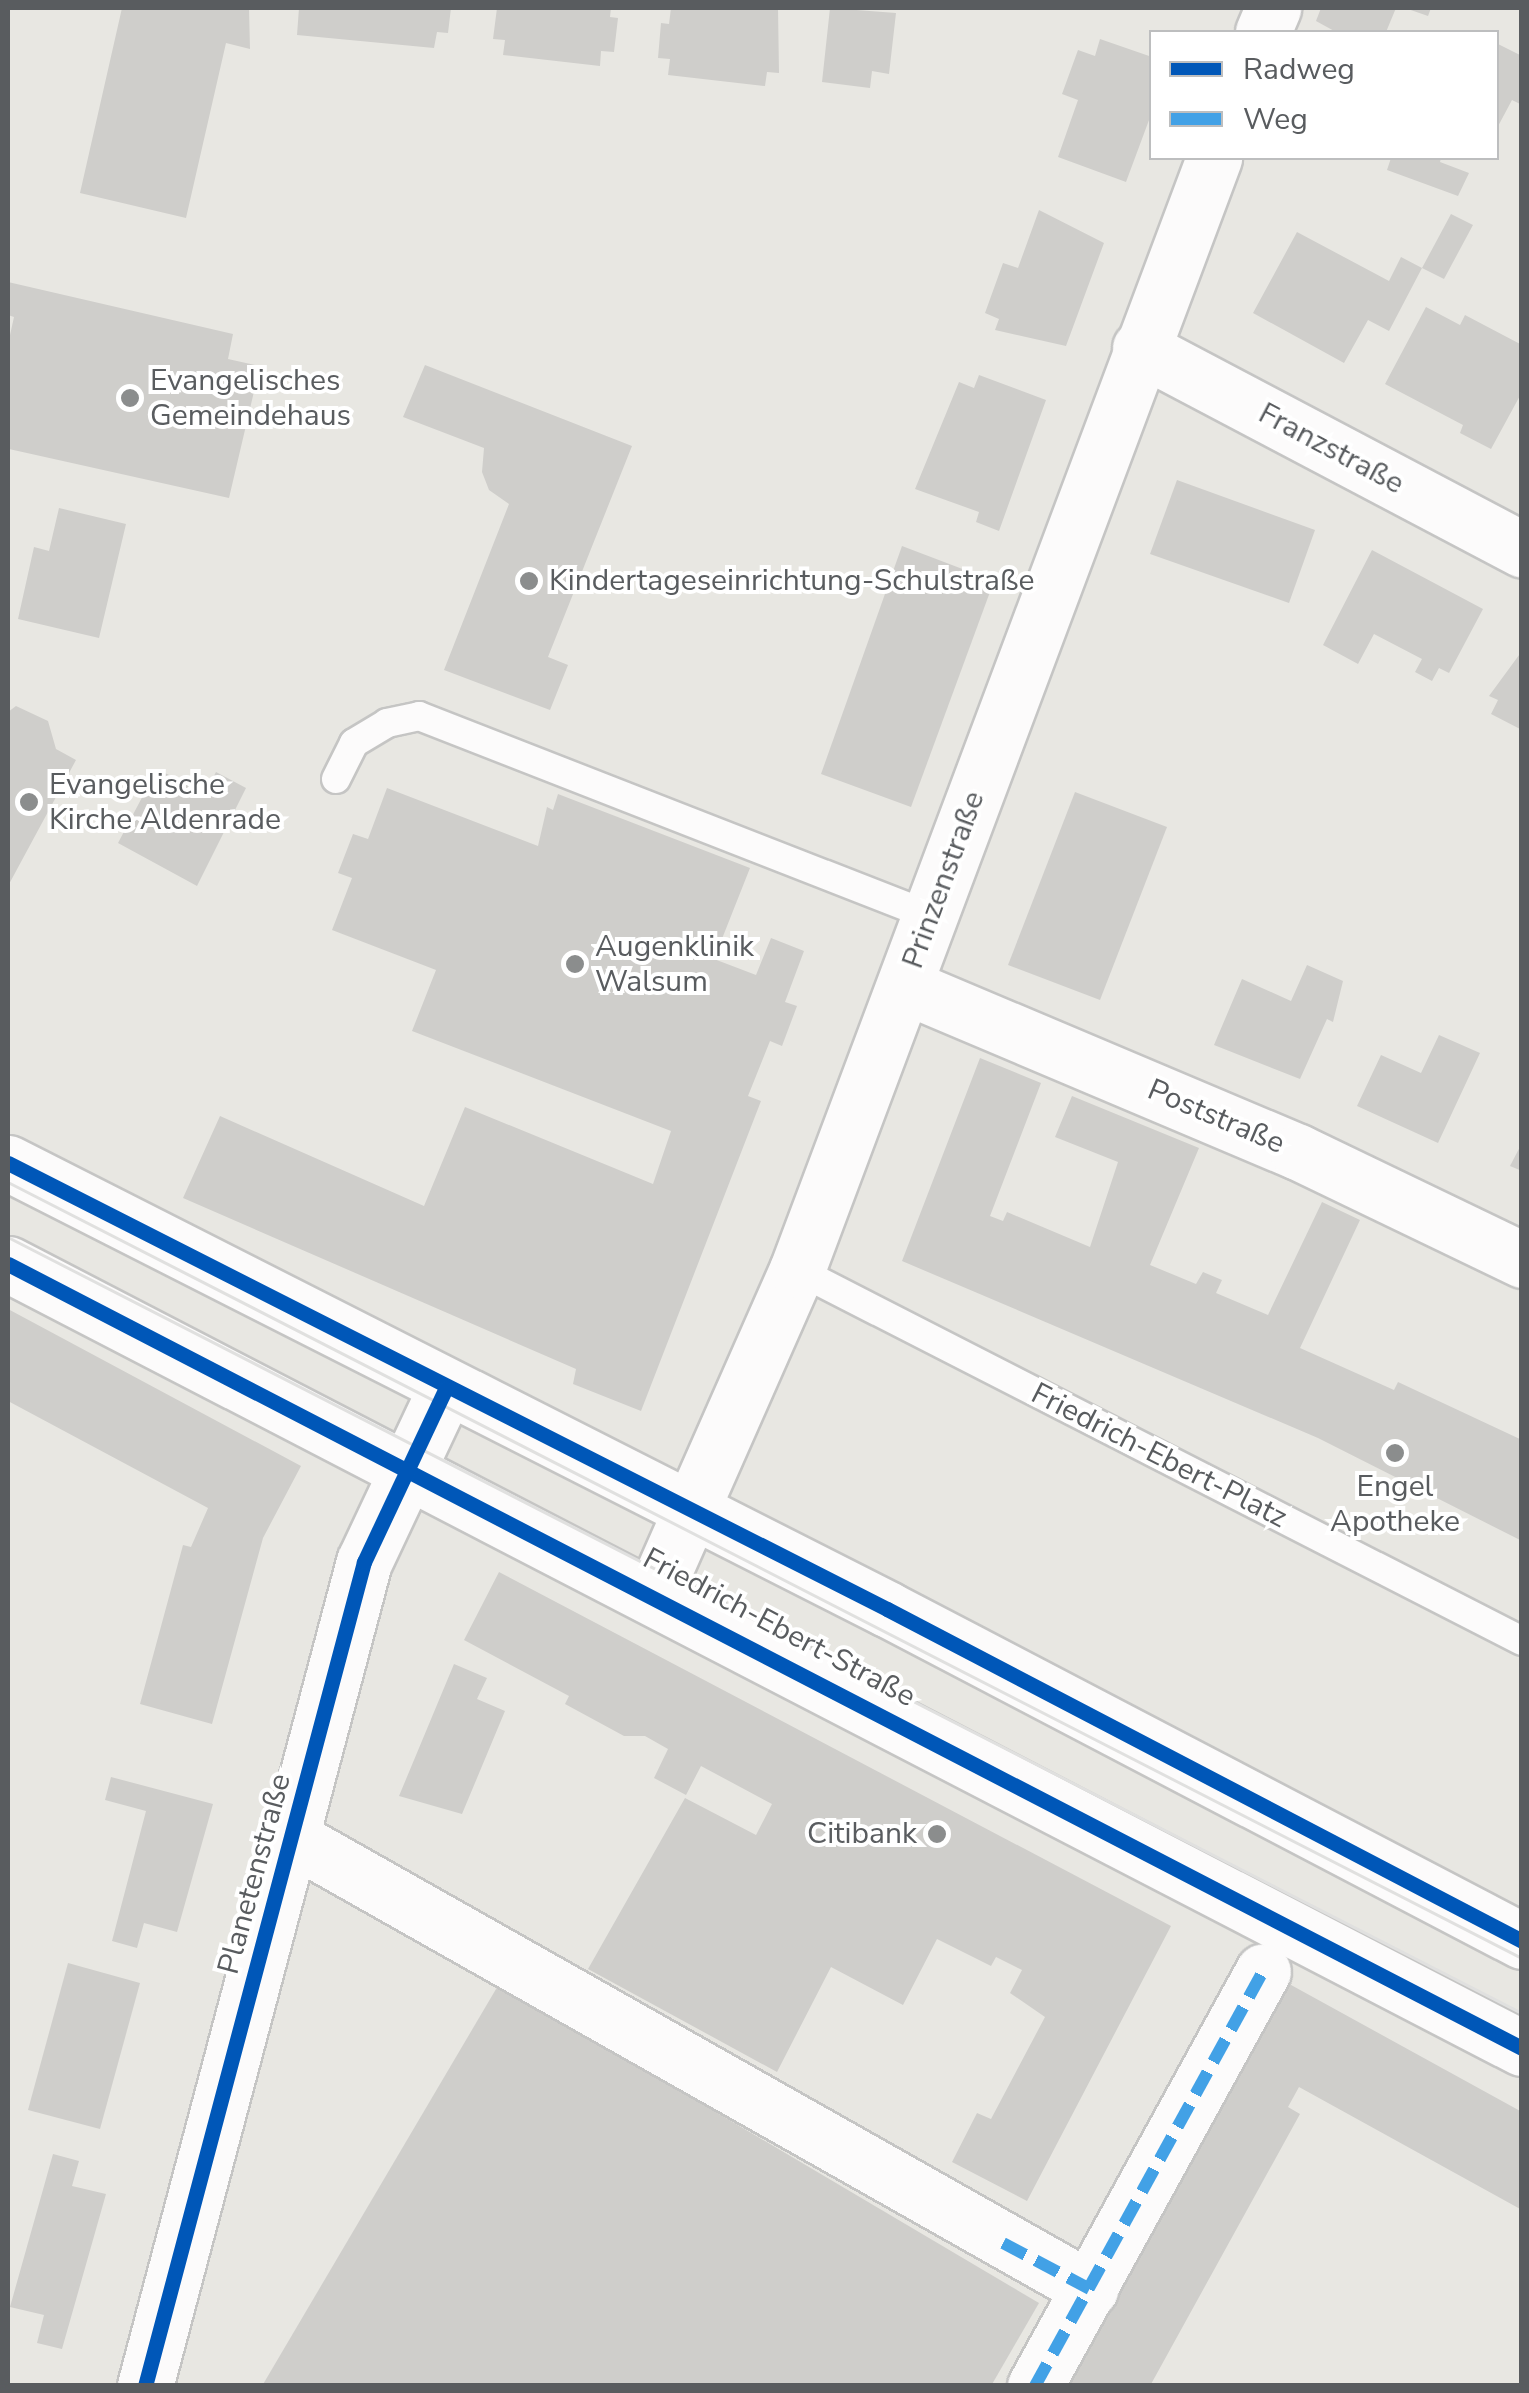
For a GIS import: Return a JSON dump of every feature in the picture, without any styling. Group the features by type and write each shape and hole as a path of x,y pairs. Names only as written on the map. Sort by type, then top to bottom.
{"street":[{"name":"Prinzenstraße","path":"654,1594 694,1512 797,1270 1213,160"},
{"name":"Franzstraße","path":"1140,348 1522,549"},
{"name":"Poststraße","path":"905,986 1298,1152 1522,1260"},
{"name":"Friedrich-Ebert-Straße","path":"8,1163 694,1512 1522,1941"},
{"name":"Friedrich-Ebert-Straße","path":"8,1264 407,1466 1522,2048"},
{"name":"Planetenstraße","path":"145,2386 364,1562 446,1388"},
{"name":"Planetenstraße","path":"292,1838 1003,2244 1090,2289"},
{"path":"1036,2386 1262,1972"}],"lane":[{"path":"336,779 354,744 387,722 419,716 931,916"},
{"name":"Friedrich-Ebert-Platz","path":"797,1270 1522,1642"}],"building":[{"path":"122,8 249,8 250,49 226,43 186,218 80,193"},
{"path":"299,8 451,8 448,33 437,32 434,48 297,35"},
{"path":"497,8 611,8 610,17 618,18 614,52 601,51 600,66 503,55 505,40 493,39"},
{"path":"671,8 778,8 779,73 767,72 765,86 668,75 670,59 658,58 661,23 669,24"},
{"path":"830,8 896,13 889,74 872,71 870,88 822,82"},
{"path":"1321,8 1396,8 1387,30 1332,30 1316,21"},
{"path":"1405,8 1431,8 1428,16"},
{"path":"1100,39 1149,56 1149,120 1126,182 1058,157 1078,100 1062,94 1078,50 1095,56"},
{"path":"1499,44 1522,56 1522,105 1512,100 1499,124"},
{"path":"1390,160 1440,160 1469,173 1458,196 1387,170"},
{"path":"1039,210 1104,243 1066,346 995,330 999,319 985,313 1003,263 1018,268"},
{"path":"1451,214 1473,225 1444,279 1422,268"},
{"path":"1297,232 1389,281 1401,257 1422,268 1389,331 1368,320 1344,363 1253,313"},
{"name":"Evangelisches Gemeindehaus","path":"8,282 233,334 228,359 260,366 229,498 9,449 8,344 14,317 8,315"},
{"path":"1426,307 1460,325 1465,315 1522,345 1522,392 1491,449 1460,433 1463,425 1385,384"},
{"name":"Kindertageseinrichtung-Schulstraße","path":"425,365 632,446 548,657 568,665 550,710 444,670 509,504 489,490 482,472 484,448 403,417"},
{"path":"979,375 1046,400 999,531 976,522 979,512 915,489 959,382 974,388"},
{"path":"1177,480 1315,530 1289,603 1150,554"},
{"path":"59,508 126,524 99,638 18,619 34,547 49,551"},
{"path":"902,546 994,581 911,807 821,774"},
{"path":"1372,550 1483,609 1449,673 1439,668 1432,681 1415,672 1422,659 1374,634 1358,664 1323,645"},
{"path":"1522,651 1522,730 1491,714 1498,700 1489,696"},
{"name":"Evangelische Kirche Aldenrade","path":"16,706 48,721 56,749 76,760 8,886 8,712"},
{"path":"157,769 205,793 216,772 246,788 197,886 118,843"},
{"path":"387,788 538,846 547,807 553,810 558,794 750,868 714,959 756,975 771,938 804,951 785,1002 797,1006 782,1046 770,1041 748,1096 761,1101 641,1411 573,1384 576,1369 183,1198 220,1116 424,1206 465,1107 653,1184 671,1131 412,1031 436,970 332,930 352,878 338,873 353,834 368,839"},
{"path":"1075,792 1167,827 1100,1000 1008,965"},
{"path":"1307,965 1343,981 1333,1022 1327,1019 1300,1079 1214,1045 1242,979 1291,1001"},
{"path":"1439,1035 1480,1053 1438,1143 1357,1106 1381,1055 1421,1073"},
{"path":"980,1058 1041,1083 990,1216 1003,1221 1007,1212 1090,1247 1118,1162 1055,1137 1072,1096 1199,1148 1150,1265 1196,1284 1203,1272 1222,1280 1216,1293 1268,1315 1322,1202 1360,1220 1300,1348 1394,1390 1398,1382 1522,1440 1522,1541 1318,1438 902,1261"},
{"path":"1522,1143 1522,1171 1510,1166"},
{"path":"8,1309 301,1466 263,1538 212,1724 140,1704 183,1545 191,1547 208,1508 8,1401"},
{"path":"499,1572 1171,1926 1027,2201 952,2162 977,2113 991,2119 1045,2017 1010,1993 1022,1970 996,1957 991,1966 937,1939 903,2005 831,1967 777,2072 588,1969 685,1798 756,1835 772,1804 701,1766 686,1795 654,1778 668,1749 645,1736 624,1736 565,1704 569,1696 464,1640"},
{"path":"454,1664 487,1678 477,1699 505,1711 462,1814 399,1796"},
{"path":"111,1777 213,1804 177,1932 144,1923 137,1948 112,1941 146,1811 105,1800"},
{"path":"68,1963 140,1983 100,2129 28,2110"},
{"path":"1282,1980 1522,2112 1522,2210 1299,2087 1288,2107 1300,2114 1150,2386 1058,2386"},
{"path":"499,1984 1039,2303 991,2386 262,2386"},
{"path":"53,2154 79,2161 72,2186 106,2194 62,2349 37,2343 44,2315 10,2307"}],"tram line":[{"path":"8,1182 1522,1958"},
{"path":"8,1237 1522,2013"}],"marked path":[{"path":"1035,2386 1263,1972"},
{"path":"1003,2243 1090,2289"}],"cycle path":[{"path":"8,1163 887,1609 1522,1941"},
{"path":"8,1264 1522,2048"},
{"path":"145,2386 364,1562 446,1388"}],"place":[{"name":"Evangelisches Gemeindehaus","path":"130,398"},
{"name":"Kindertageseinrichtung-Schulstraße","path":"529,581"},
{"name":"Evangelische Kirche Aldenrade","path":"29,802"},
{"name":"Augenklinik Walsum","path":"575,964"},
{"name":"Engel Apotheke","path":"1395,1453"},
{"name":"Citibank","path":"937,1834"}]}
